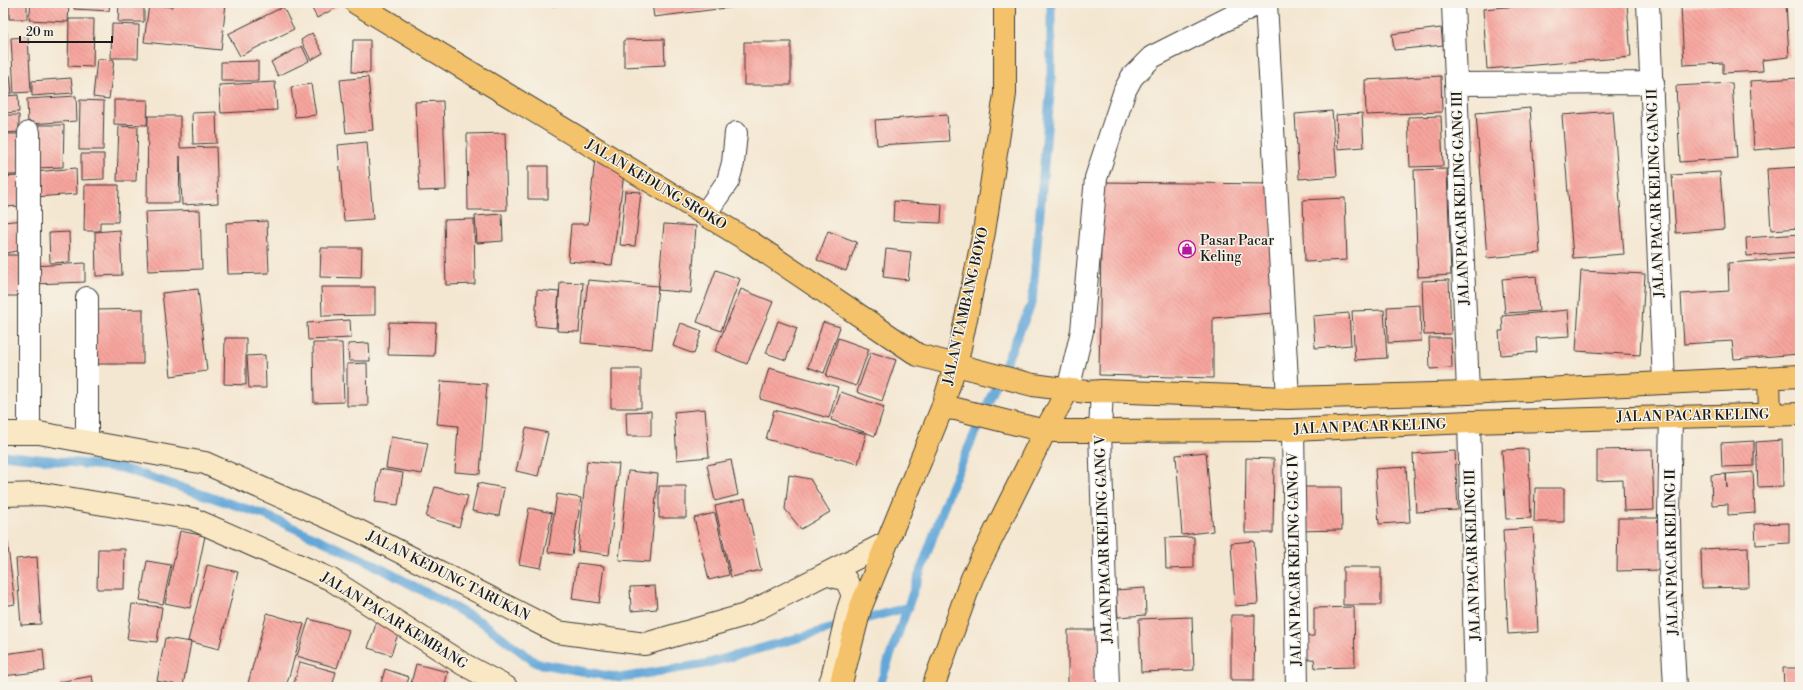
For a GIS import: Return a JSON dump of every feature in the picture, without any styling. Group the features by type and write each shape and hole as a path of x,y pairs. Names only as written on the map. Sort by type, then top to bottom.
{"main road":[{"name":"JALAN KEDUNG SROKO","path":"356,3 752,243 918,355 960,366"},
{"name":"JALAN TAMBANG BOYO","path":"835,684 854,609 949,408 960,366 984,232 1005,94 1005,3"},
{"path":"960,366 1027,384 1087,392 1102,391 1288,398 1468,393 1800,376"},
{"path":"1768,378 1770,415"},
{"path":"933,687 972,578 1045,431 1068,390"},
{"name":"JALAN PACAR KELING","path":"949,408 1045,431 1293,430 1469,422 1800,414"},
{"name":"JALAN KEDUNG TARUKAN","path":"3,433 29,432 205,463 361,532 557,632 645,644 745,615 886,543"},
{"name":"JALAN PACAR KEMBANG","path":"3,495 43,494 193,519 330,579 463,664 506,687"},
{"path":"825,574 846,580 853,595 854,609"}],"street":[{"path":"1068,390 1082,331 1096,178 1125,90 1132,76 1152,57 1258,3"},
{"path":"1266,3 1288,398"},
{"name":"JALAN PACAR KELING GANG III","path":"1453,3 1468,393"},
{"name":"JALAN PACAR KELING GANG II","path":"1648,3 1664,383"},
{"path":"1457,84 1652,83"},
{"path":"29,133 29,432"},
{"path":"705,214 728,182 733,164 736,134"},
{"path":"87,298 87,441"},
{"name":"JALAN PACAR KELING GANG V","path":"1102,391 1100,431 1108,687"},
{"name":"JALAN PACAR KELING II","path":"1671,416 1669,515 1670,593 1675,687"},
{"name":"JALAN PACAR KELING III","path":"1469,422 1476,687"},
{"name":"JALAN PACAR KELING GANG IV","path":"1293,430 1297,687"}],"building":[{"path":"9,3 27,3 27,19 9,19"},
{"path":"31,3 69,3 68,22 29,20"},
{"path":"75,3 110,3 109,11 74,9"},
{"path":"119,3 144,3 144,22 118,22"},
{"path":"172,3 226,3 221,50 144,42 149,4 172,7"},
{"path":"309,3 339,3 341,5 317,18"},
{"path":"550,3 582,3 582,4 551,6"},
{"path":"652,3 733,3 734,7 654,17"},
{"path":"1552,3 1627,3 1631,57 1487,69 1483,9"},
{"path":"1745,3 1786,3 1789,57 1762,60 1763,71 1723,73 1723,63 1684,65 1681,7"},
{"path":"283,7 294,29 240,56 228,34"},
{"path":"69,19 94,19 93,67 68,66"},
{"path":"112,24 139,25 138,58 111,58"},
{"path":"1441,28 1443,45 1394,50 1392,34"},
{"path":"3,32 7,32 7,73 3,73"},
{"path":"312,33 323,53 311,60 301,40"},
{"path":"28,37 31,92 14,93 11,38"},
{"path":"664,39 665,65 624,67 624,40"},
{"path":"353,40 370,40 370,73 352,72"},
{"path":"744,42 791,42 791,85 744,85"},
{"path":"302,46 309,61 278,76 271,62"},
{"path":"97,59 114,60 109,99 93,97"},
{"path":"258,61 258,81 221,81 221,62"},
{"path":"3,75 10,75 12,93 3,94"},
{"path":"1441,76 1442,112 1366,115 1365,80"},
{"path":"368,77 373,130 346,133 340,80"},
{"path":"71,78 73,93 32,96 32,81"},
{"path":"1800,78 1800,146 1754,150 1750,81"},
{"path":"275,82 277,110 221,113 219,85"},
{"path":"1732,83 1737,158 1680,162 1676,86"},
{"path":"311,84 316,115 295,117 291,87"},
{"path":"18,95 19,112 3,113 3,96"},
{"path":"76,96 77,121 28,124 27,99"},
{"path":"80,100 104,101 103,150 79,150"},
{"path":"114,100 148,100 147,125 114,124"},
{"path":"443,101 446,190 419,191 415,102"},
{"path":"1530,108 1540,253 1487,258 1476,113"},
{"path":"1332,111 1337,176 1299,179 1295,114"},
{"path":"1613,111 1624,254 1573,258 1562,115"},
{"path":"216,112 217,143 193,144 192,113"},
{"path":"1362,113 1364,147 1338,149 1336,115"},
{"path":"3,115 19,115 19,132 3,133"},
{"path":"947,115 949,141 877,145 875,120"},
{"path":"148,116 180,116 180,148 216,147 218,203 182,205 180,156 179,203 147,203"},
{"path":"1441,116 1443,166 1410,167 1408,117"},
{"path":"37,125 64,125 63,167 36,168"},
{"path":"119,126 138,127 136,181 117,181"},
{"path":"505,133 507,210 468,210 467,134"},
{"path":"3,134 19,134 19,175 3,175"},
{"path":"367,142 373,219 344,221 338,145"},
{"path":"81,154 104,154 104,179 81,180"},
{"path":"595,158 625,166 612,265 568,261 571,224 588,224"},
{"path":"528,166 548,166 548,199 528,199"},
{"path":"1800,167 1800,228 1771,230 1767,169"},
{"path":"76,168 77,194 35,197 36,172"},
{"path":"1447,169 1451,275 1418,277 1414,170"},
{"path":"1720,172 1724,229 1676,233 1672,175"},
{"path":"19,176 21,206 3,207 3,177"},
{"name":"Pasar Pacar Keling","path":"1102,182 1271,184 1273,313 1213,318 1213,378 1099,375"},
{"path":"85,185 119,185 118,222 100,222 100,231 84,231"},
{"path":"625,191 641,192 635,246 620,245"},
{"path":"1345,198 1347,260 1305,262 1303,200"},
{"path":"894,201 942,204 941,223 893,221"},
{"path":"200,210 202,269 148,271 145,212"},
{"path":"502,214 503,241 477,243 475,216"},
{"path":"474,219 475,284 446,285 444,220"},
{"path":"25,220 25,249 3,254 3,222"},
{"path":"267,221 269,273 228,274 226,223"},
{"path":"664,224 696,226 691,293 658,290"},
{"path":"120,230 122,275 96,276 95,232"},
{"path":"828,231 857,242 846,271 817,260"},
{"path":"69,232 70,262 50,263 49,233"},
{"path":"1800,234 1800,252 1747,256 1746,238"},
{"path":"321,248 362,248 361,278 320,277"},
{"path":"886,249 911,252 908,280 883,277"},
{"path":"3,255 26,255 27,296 3,296"},
{"path":"1800,258 1800,354 1734,359 1732,341 1684,344 1681,294 1729,291 1728,263"},
{"path":"85,263 85,282 34,284 33,266"},
{"path":"716,270 740,279 721,331 697,322"},
{"path":"1581,271 1645,274 1640,355 1576,351"},
{"path":"1536,276 1539,311 1505,313 1502,279"},
{"path":"588,280 658,286 652,349 581,343"},
{"path":"1449,280 1451,334 1424,335 1422,281"},
{"path":"560,282 583,283 579,332 557,331"},
{"path":"321,287 375,287 375,315 322,316"},
{"path":"198,289 207,371 171,376 162,293"},
{"path":"741,289 773,302 747,364 715,351"},
{"path":"537,290 559,292 556,328 535,326"},
{"path":"1420,305 1421,341 1388,343 1387,307"},
{"path":"143,309 143,364 96,364 96,310"},
{"path":"1384,310 1387,358 1355,360 1352,311"},
{"path":"1568,310 1570,336 1536,338 1537,352 1501,355 1499,331 1503,331 1502,316"},
{"path":"1349,313 1351,345 1315,348 1313,316"},
{"path":"350,320 351,338 308,340 307,323"},
{"path":"778,321 797,328 786,360 766,353"},
{"path":"389,322 436,323 434,356 388,355"},
{"path":"823,322 840,327 824,373 808,367"},
{"path":"681,323 702,331 694,354 673,346"},
{"path":"225,338 246,338 246,385 224,384"},
{"path":"838,338 869,349 856,386 826,376"},
{"path":"1429,338 1451,338 1452,368 1430,369"},
{"path":"313,343 342,343 344,402 314,403"},
{"path":"369,343 370,361 349,361 348,344"},
{"path":"871,352 896,360 882,401 857,392"},
{"path":"265,355 266,388 249,388 247,356"},
{"path":"367,363 368,406 347,406 347,364"},
{"path":"769,368 838,387 829,418 760,399"},
{"path":"611,369 641,369 641,408 611,408"},
{"path":"441,381 487,384 480,474 455,472 458,426 437,424"},
{"path":"841,392 884,407 875,436 831,420"},
{"path":"705,409 709,457 677,460 674,412"},
{"path":"774,410 866,434 858,464 766,439"},
{"path":"651,411 651,436 627,436 626,412"},
{"path":"526,428 548,433 538,476 516,471"},
{"path":"391,437 428,443 422,474 386,468"},
{"path":"1782,440 1783,486 1758,487 1756,442"},
{"path":"1754,441 1754,466 1722,467 1721,443"},
{"path":"1528,449 1531,518 1506,519 1502,450"},
{"path":"1652,449 1654,510 1624,511 1623,480 1597,481 1597,450"},
{"path":"1455,451 1458,510 1416,512 1413,454"},
{"path":"1206,452 1213,531 1182,535 1176,455"},
{"path":"1246,458 1274,459 1273,533 1245,533"},
{"path":"731,460 738,495 715,501 707,465"},
{"path":"587,461 619,464 609,555 578,551"},
{"path":"1406,467 1410,522 1379,524 1375,469"},
{"path":"380,469 403,473 398,505 375,502"},
{"path":"628,471 658,474 650,562 619,560"},
{"path":"1753,472 1755,513 1728,515 1728,504 1712,505 1711,475"},
{"path":"789,475 810,479 830,512 801,529 785,509"},
{"path":"478,483 504,488 499,516 472,511"},
{"path":"659,486 686,486 686,518 659,518"},
{"path":"435,487 468,496 459,527 426,517"},
{"path":"1295,487 1341,487 1342,530 1296,531"},
{"path":"1535,488 1564,488 1564,522 1534,522"},
{"path":"557,494 581,498 572,555 548,552"},
{"path":"745,499 761,570 731,577 715,506"},
{"path":"529,508 552,513 541,568 519,564"},
{"path":"715,513 729,575 709,580 694,518"},
{"path":"1618,518 1661,518 1661,570 1617,571"},
{"path":"1789,523 1789,543 1756,545 1755,524"},
{"path":"1533,528 1538,632 1508,634 1503,530"},
{"path":"180,531 205,536 190,608 165,603"},
{"path":"1194,537 1194,568 1166,569 1165,538"},
{"path":"3,539 7,539 15,604 3,606"},
{"path":"1254,541 1258,604 1235,606 1231,543"},
{"path":"1748,547 1749,587 1702,588 1701,549"},
{"path":"98,549 125,549 124,589 97,589"},
{"path":"37,557 41,624 21,625 16,559"},
{"path":"147,561 171,565 163,604 140,600"},
{"path":"577,563 604,566 599,603 572,599"},
{"path":"207,565 238,572 219,649 188,641"},
{"path":"1343,567 1381,567 1381,605 1343,605"},
{"path":"655,586 657,609 631,611 630,587"},
{"path":"1145,588 1146,615 1118,617 1116,590"},
{"path":"132,604 162,607 157,642 127,639"},
{"path":"1354,607 1355,667 1315,668 1314,659 1298,660 1298,637 1314,636 1314,608"},
{"path":"267,613 304,624 286,687 247,687"},
{"path":"1231,615 1255,615 1254,680 1231,680"},
{"path":"1192,617 1194,670 1141,672 1139,619"},
{"path":"309,619 349,630 337,668 297,656"},
{"path":"377,621 400,628 391,655 368,648"},
{"path":"1068,630 1102,630 1101,687 1068,687"},
{"path":"165,638 191,642 183,686 157,681"},
{"path":"43,649 45,671 3,676 3,654"},
{"path":"300,662 336,672 332,687 293,687"},
{"path":"416,664 448,672 444,687 410,687"},
{"path":"1783,668 1800,668 1800,687 1784,687"},
{"path":"385,669 409,677 406,687 380,687"},
{"path":"92,676 94,687 60,687 59,682"}],"waterway":[{"path":"879,687 949,492 1032,303 1051,84 1051,3"},
{"path":"3,455 122,468 265,515 367,561 483,623 536,663 620,678 705,664 844,625"},
{"path":"858,621 909,607"}],"place":[{"name":"Pasar Pacar Keling","path":"1187,249"}]}
